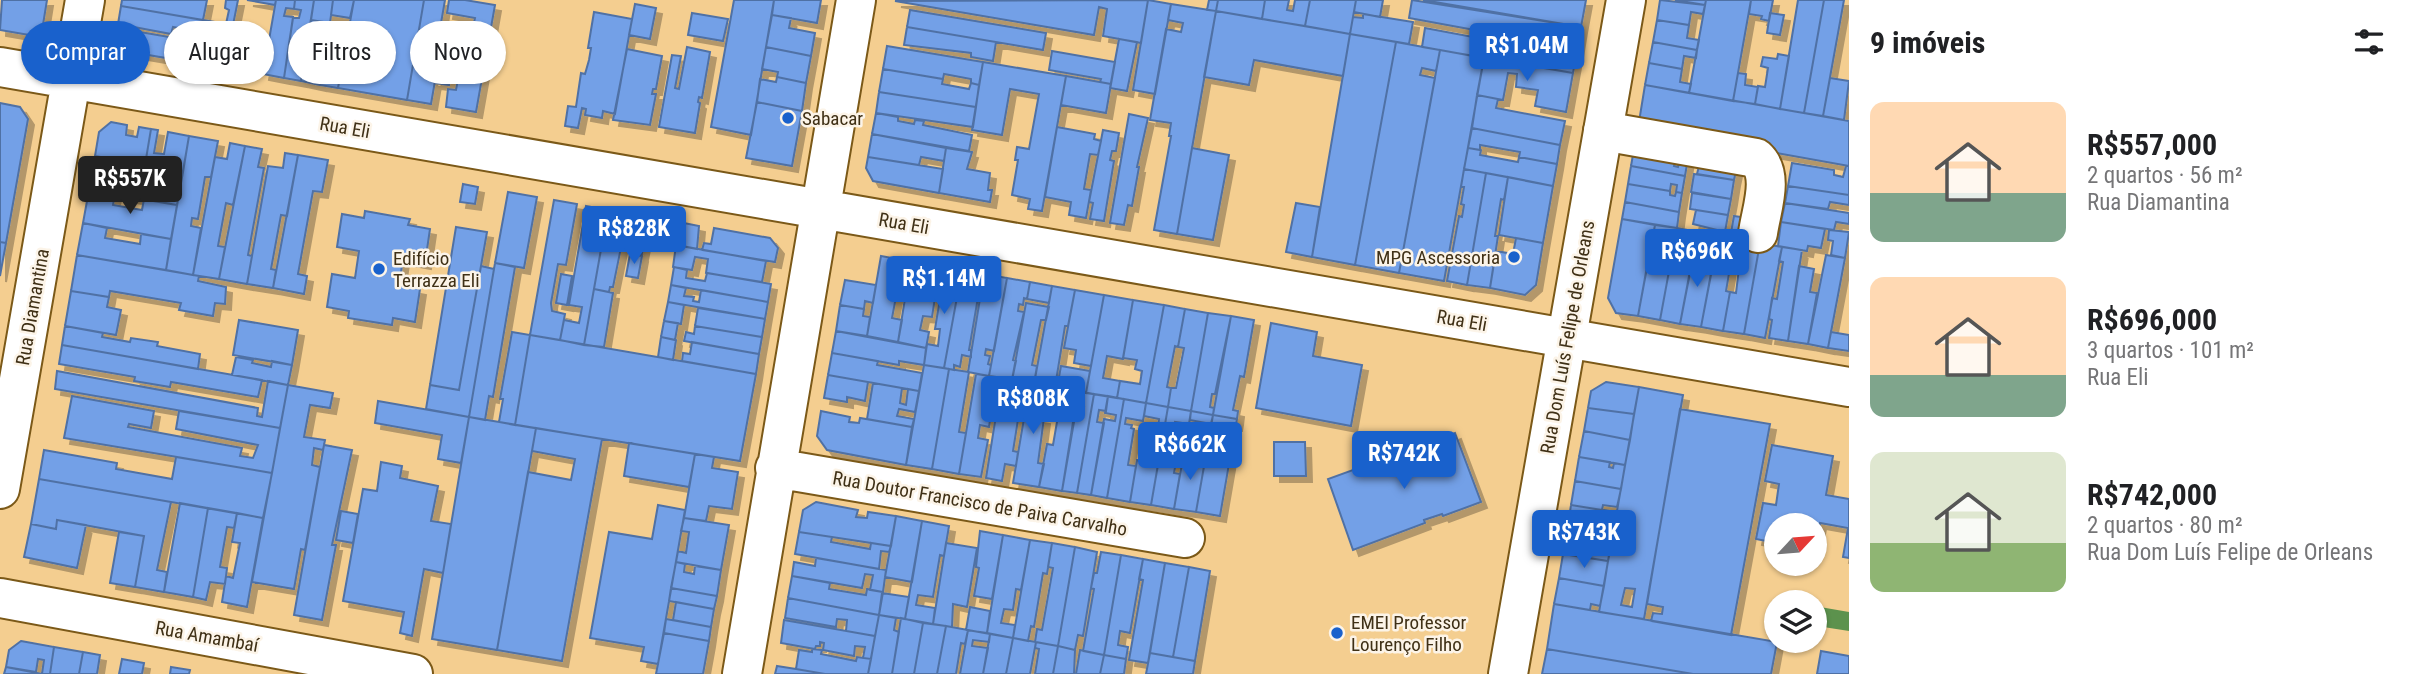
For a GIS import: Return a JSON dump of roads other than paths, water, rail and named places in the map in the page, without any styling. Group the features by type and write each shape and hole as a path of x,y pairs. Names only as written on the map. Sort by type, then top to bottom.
{"street":[{"name":"Rua Diamantina","path":"82,21 85,0"},
{"path":"742,674 856,0"},
{"name":"Rua Dom Luís Felipe de Orleans","path":"1508,674 1626,0"},
{"name":"Rua Eli","path":"0,67 21,70"},
{"name":"Rua Diamantina","path":"0,489 71,84"},
{"name":"Rua Eli","path":"101,84 1849,387"},
{"path":"1603,131 1756,158 1763,164 1766,182 1758,233"},
{"name":"Rua Doutor Francisco de Paiva Carvalho","path":"775,468 1185,538"},
{"name":"Rua Amambaí","path":"0,598 413,674"}],"place":[{"name":"Sabacar","path":"788,118"},
{"name":"MPG Ascessoria","path":"1514,257"},
{"name":"Edifício Terrazza Eli","path":"379,269"},
{"name":"EMEI Professor Lourenço Filho","path":"1337,633"}]}
